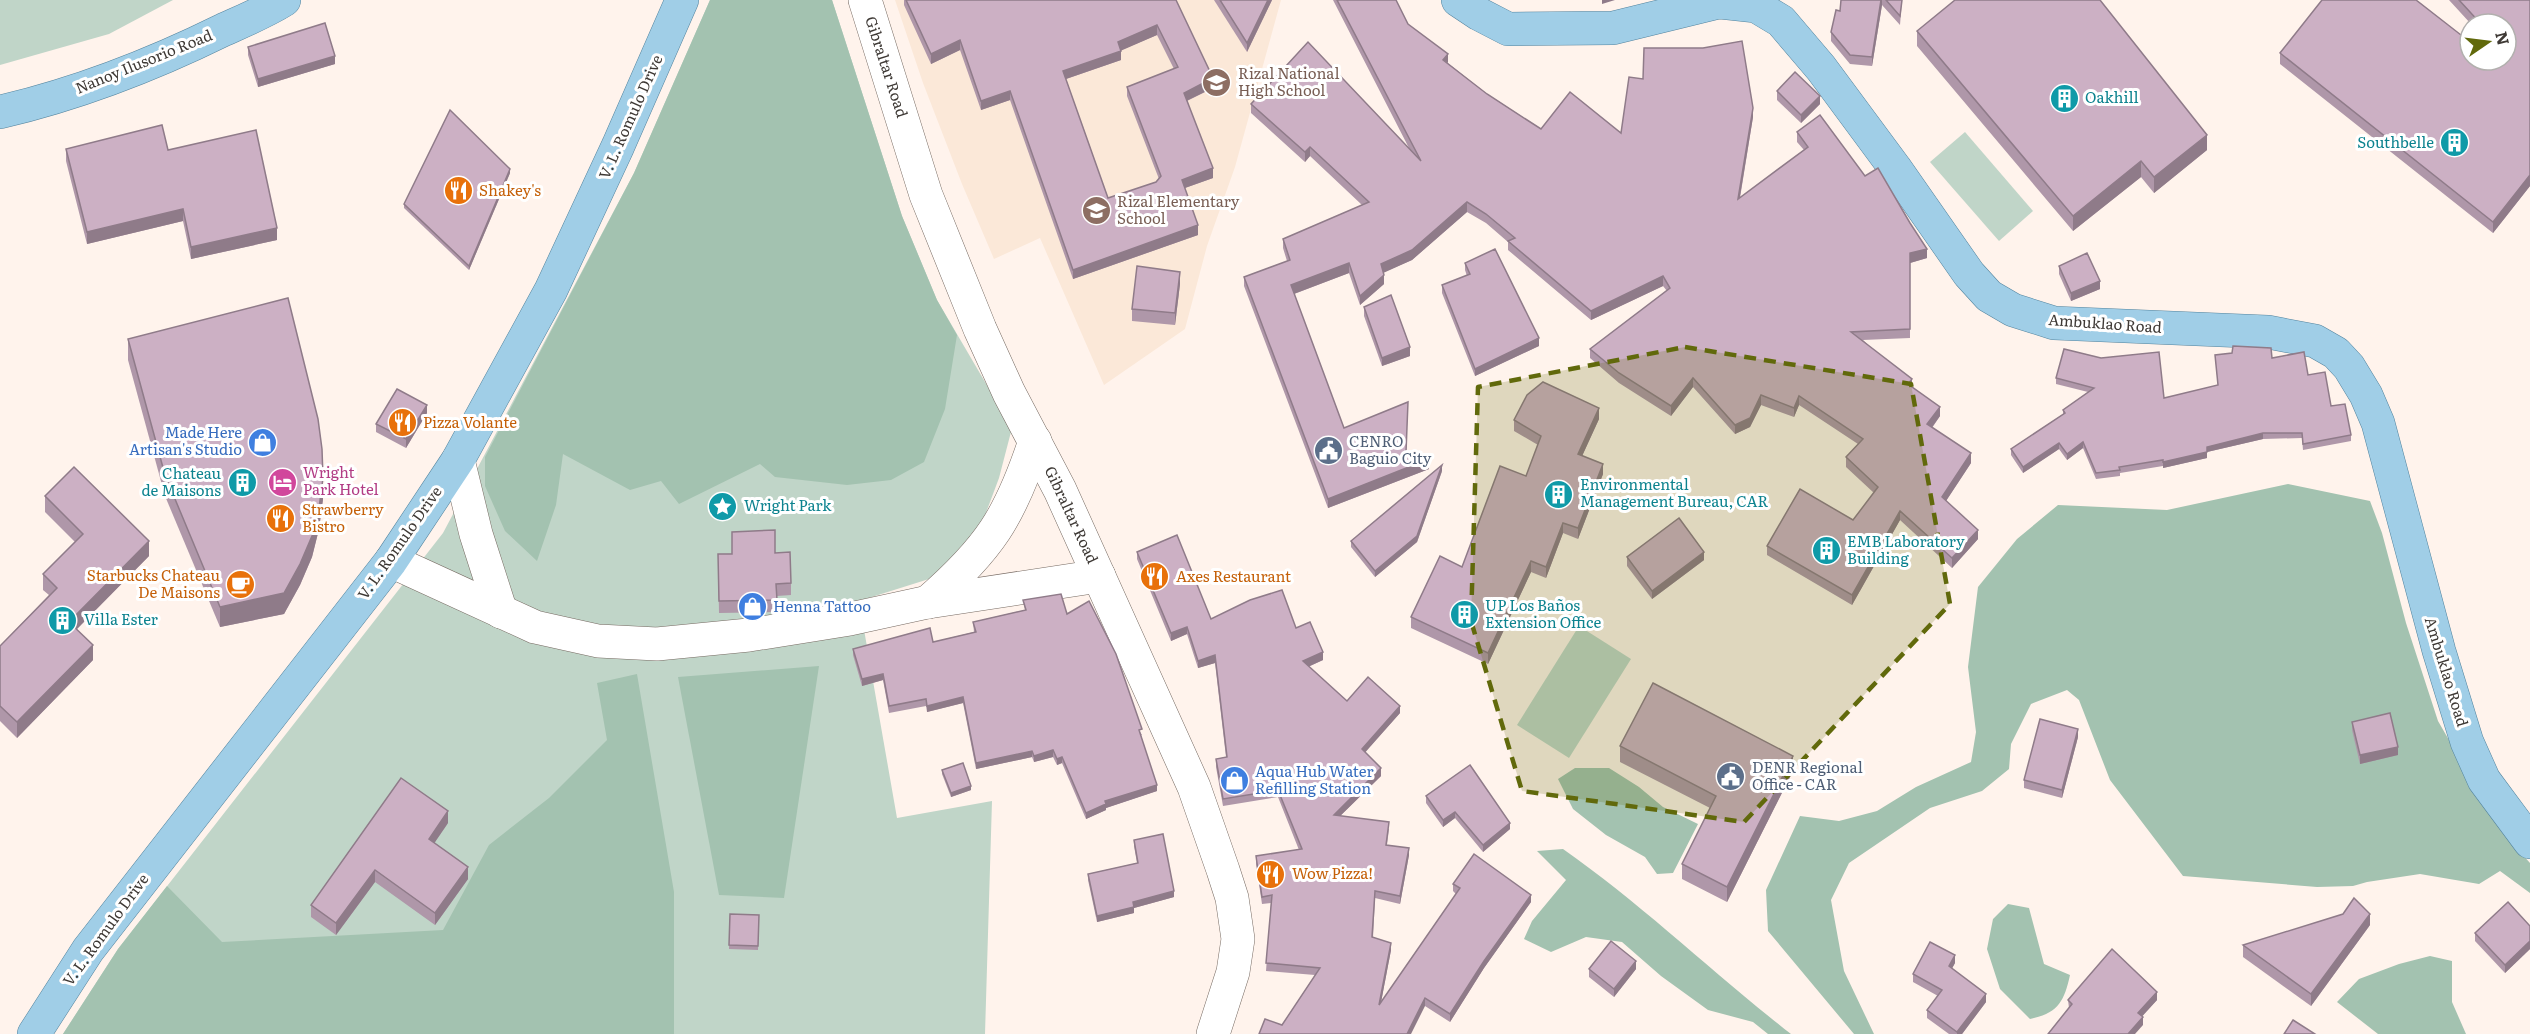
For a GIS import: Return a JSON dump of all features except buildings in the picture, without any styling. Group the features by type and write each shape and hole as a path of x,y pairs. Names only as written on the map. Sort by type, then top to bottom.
{"main road":[{"name":"Nanoy Ilusorio Road","path":"0,112 34,104 127,72 194,44 284,0"},
{"name":"V. L. Romulo Drive","path":"34,1034 88,950 391,561 458,460 551,290 623,136 682,0"},
{"name":"Ambuklao Road","path":"1458,0 1508,29 1612,28 1719,1 1756,6 1781,21 1821,68 1969,274 1989,296 2013,310 2054,323 2268,332 2315,341 2336,353 2349,367 2366,395 2378,423 2439,651 2467,742 2484,780 2530,842"}],"street":[{"name":"Gibraltar Road","path":"865,0 926,195 1009,393 1035,441 1099,576 1194,787 1232,898 1238,939 1233,972 1213,1034"},
{"path":"928,602 960,575 987,544 1022,481 1035,441"},
{"path":"458,460 476,534 501,612"},
{"path":"391,561 535,627 567,636 657,644 749,635 850,619 928,602 1099,576"}],"highlighted area":[{"path":"1685,347 1911,384 1950,604 1744,822 1522,791 1471,621 1478,387"}],"shaded area":[{"name":"Rizal Elementary School","path":"895,0 1281,0 1235,167 1207,246 1185,329 1104,385 1040,238 994,259 923,83"}],"green space":[{"path":"0,0 173,0 109,34 0,65"},
{"name":"Wright Park","path":"710,0 832,0 902,216 937,300 1012,428 999,478 975,542 929,579 859,601 897,818 992,801 985,1034 63,1034 118,949 443,533 634,173"},
{"path":"710,0 832,0 902,216 937,300 957,335 945,409 924,462 891,480 847,485 775,477 760,464 679,504 661,481 630,490 563,454 556,505 537,561 505,531 485,486 485,457 634,173"},
{"path":"1965,132 2033,211 1999,241 1930,162"},
{"path":"2288,484 2370,501 2382,533 2406,623 2438,721 2502,832 2530,863 2530,893 2500,871 2479,884 2420,874 2353,886 2317,887 2183,876 2110,780 2079,700 2067,690 2031,704 2011,744 2009,769 1982,791 1930,808 1849,863 1831,900 1844,971 1874,1034 1854,1034 1768,931 1766,890 1800,816 1839,821 1877,811 1916,787 1971,762 1976,732 1968,667 1978,587 2017,539 2058,505 2167,510"},
{"path":"1579,626 1631,659 1569,758 1517,725"},
{"path":"819,666 784,898 719,895 678,677"},
{"path":"637,674 674,892 674,1034 63,1034 118,949 167,886 222,942 443,930 489,845 549,798 607,740 597,683"},
{"path":"1575,768 1609,768 1639,787 1663,807 1698,824 1673,873 1657,874 1645,857 1606,835 1573,809 1558,779"},
{"path":"1563,849 1622,893 1791,1034 1768,1034 1753,1022 1708,1010 1661,976 1622,942 1586,937 1551,952 1524,939 1532,921 1566,880 1537,851"},
{"path":"2008,904 2029,908 2044,964 2070,975 2058,1005 2047,1013 2030,1019 2000,989 1987,949 1993,919"},
{"path":"2430,956 2452,961 2452,1002 2466,1034 2378,1034 2337,1002 2359,979 2399,964"}],"place":[{"name":"Rizal National High School","path":"1217,83"},
{"name":"Oakhill","path":"2064,98"},
{"name":"Southbelle","path":"2455,143"},
{"name":"Shakey's","path":"458,191"},
{"name":"Rizal Elementary School","path":"1096,211"},
{"name":"Pizza Volante","path":"402,423"},
{"name":"Made Here Artisan's Studio","path":"263,442"},
{"name":"CENRO Baguio City","path":"1328,451"},
{"name":"Wright Park Hotel","path":"282,482"},
{"name":"Chateau de Maisons","path":"242,483"},
{"name":"Environmental Management Bureau, CAR","path":"1559,494"},
{"name":"Wright Park","path":"723,506"},
{"name":"Strawberry Bistro","path":"281,519"},
{"name":"EMB Laboratory Building","path":"1826,551"},
{"name":"Axes Restaurant","path":"1155,577"},
{"name":"Starbucks Chateau De Maisons","path":"241,585"},
{"name":"Henna Tattoo","path":"752,607"},
{"name":"UP Los Baños Extension Office","path":"1464,615"},
{"name":"Villa Ester","path":"63,620"},
{"name":"DENR Regional Office - CAR","path":"1731,777"},
{"name":"Aqua Hub Water Refilling Station","path":"1234,781"},
{"name":"Wow Pizza!","path":"1271,874"}]}
